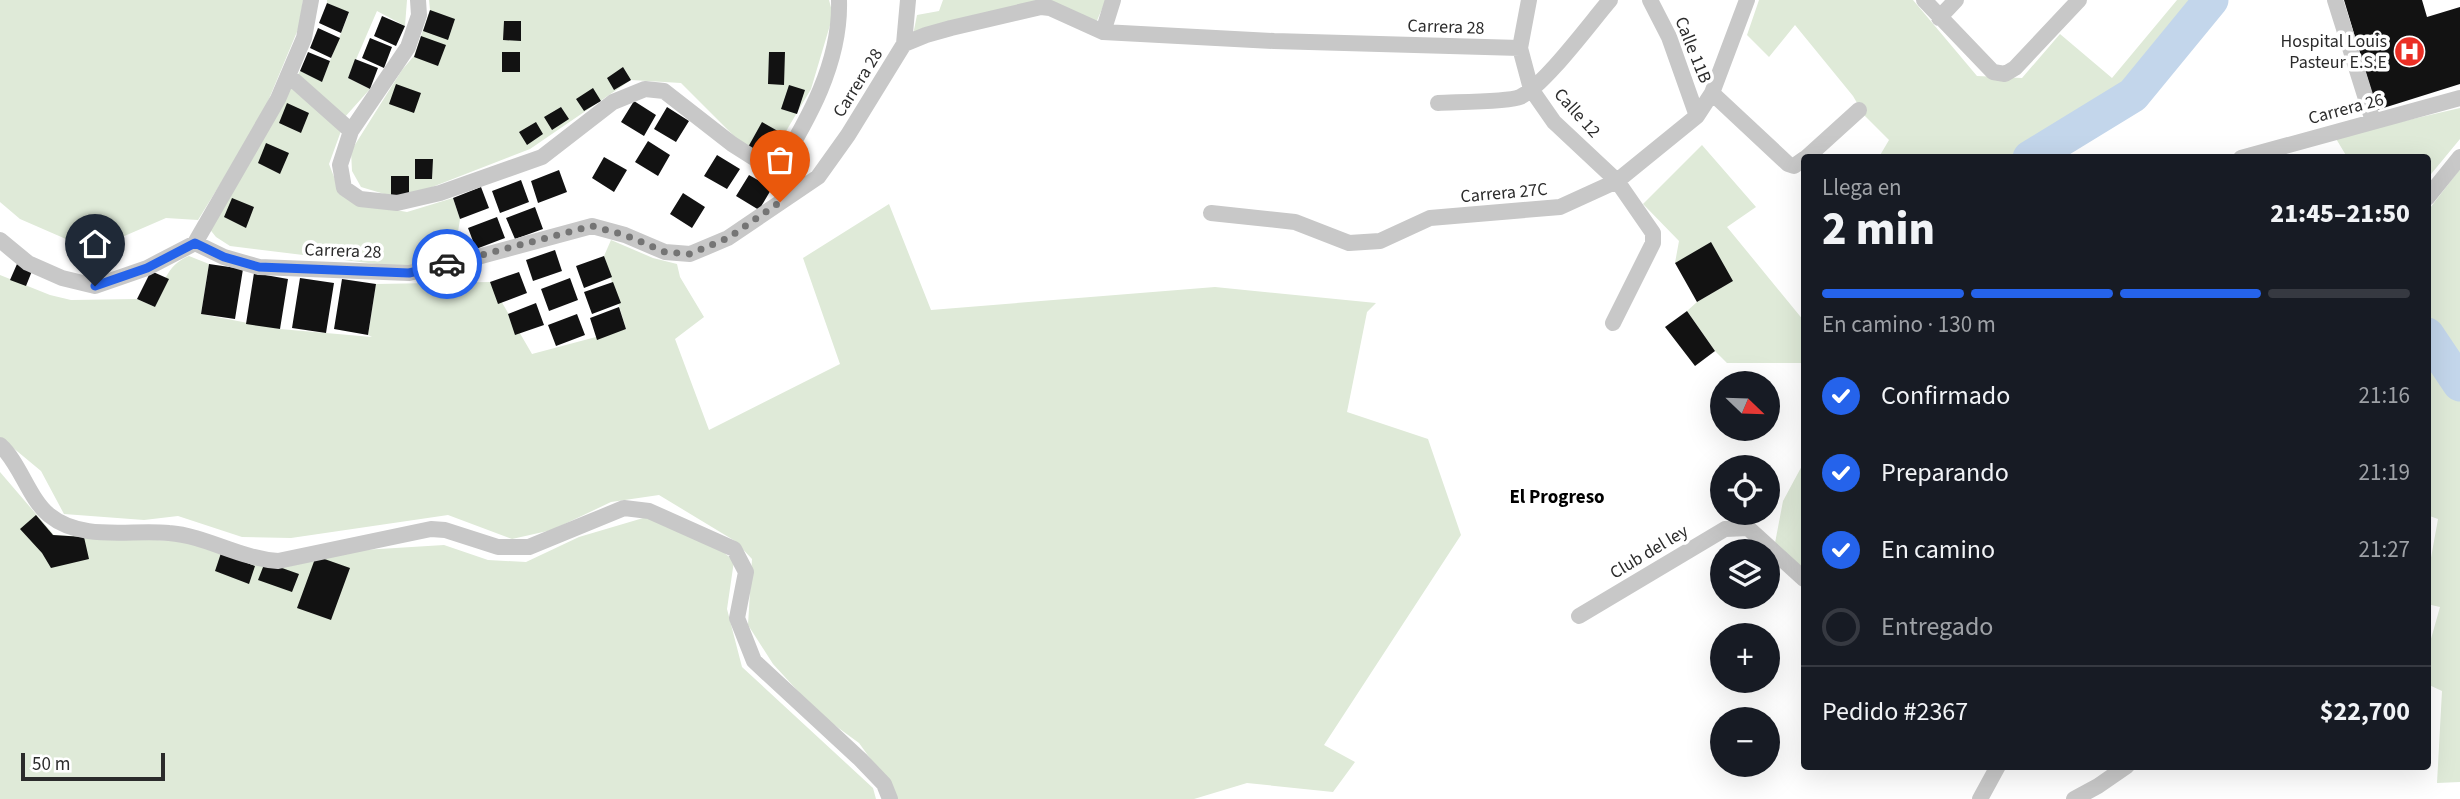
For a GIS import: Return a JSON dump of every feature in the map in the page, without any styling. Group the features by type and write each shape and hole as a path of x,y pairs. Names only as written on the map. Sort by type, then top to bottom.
{"street":[{"path":"0,240 28,263 62,278 95,286 147,268 195,243 278,99 304,38 311,0"},
{"path":"418,0 419,15 408,47 351,131 340,165 344,188 360,199 397,203 440,193 542,157 613,102 645,89 664,91 798,190"},
{"path":"776,172 803,129 835,50 839,0"},
{"path":"904,44 908,0"},
{"path":"1103,32 1113,0"},
{"name":"Calle 12","path":"1529,0 1520,48 1531,89 1554,122 1617,181 1653,233 1653,243 1613,323"},
{"path":"1438,103 1519,98 1551,70 1610,0"},
{"name":"Calle 11B","path":"1650,0 1669,37 1697,116"},
{"name":"Carrera 27C","path":"1211,213 1296,222 1349,243 1380,241 1430,218 1560,207 1617,181 1697,116 1712,93 1747,0"},
{"path":"1924,0 1993,72 2005,74 2015,68 2079,0"},
{"path":"1939,18 1956,0"},
{"path":"2336,0 2373,121"},
{"name":"Carrera 28","path":"195,243 224,257 259,267 409,273 592,226 625,235 665,252 690,254 728,238 818,177 848,135 904,44 939,32 1041,7 1050,8 1103,32 1274,41 1520,48"},
{"path":"288,75 351,131"},
{"path":"1712,93 1788,164 1794,166 1801,161"},
{"name":"Carrera 26","path":"2255,154 2460,98"},
{"path":"1810,154 1859,110"},
{"path":"2431,193 2460,157"},
{"path":"0,445 47,514 63,524 111,534 167,532 191,536 256,559 278,561 431,529 445,530 498,547 529,547 624,508 649,511 734,549 746,572 737,618 754,661 860,759 884,784 890,799"},
{"name":"Club del ley","path":"1579,616 1726,529 1748,528 1801,576"},
{"path":"1980,799 1996,770"},
{"path":"2074,799 2121,770"},
{"path":"2098,786 2109,799"}],"green space":[{"path":"0,0 303,0 299,27 261,118 198,220 166,218 99,247 82,246 20,219 0,202"},
{"path":"327,0 407,0 405,26 377,11 348,78 370,89 344,118 297,76 300,71 322,81 349,13 327,3"},
{"path":"429,0 829,0 833,15 811,89 769,160 747,149 681,83 631,80 530,149 409,196 391,196 361,187 352,171 351,151 402,70 414,56 430,10"},
{"path":"943,0 1106,0 1095,25 1047,2 913,35 917,15 939,11"},
{"path":"1759,0 1913,0 1977,76 2022,78 2060,34 2112,78 2177,0 2202,0 2132,90 2020,154 1881,154 1889,140 1864,115 1853,96 1795,25 1769,57 1747,35"},
{"path":"291,88 341,131 329,164 341,195 362,204 407,212 453,198 460,219 458,232 429,243 436,265 409,268 230,246 216,237 208,227"},
{"path":"2460,108 2460,139 2431,174 2431,154 2345,154 2335,137"},
{"path":"1702,145 1756,207 1727,227 1801,317 1801,363 1727,363 1715,351 1687,311 1732,281 1711,243 1675,263 1679,241 1643,204"},
{"path":"2460,169 2460,373 2431,333 2431,207"},
{"path":"889,204 931,310 1215,287 1376,303 1367,312 1347,412 1428,439 1461,535 1324,745 1355,762 1333,792 1247,783 1194,799 896,799 893,790 859,743 818,713 773,664 748,625 752,559 735,541 659,495 611,502 552,530 512,539 448,515 291,538 242,537 178,516 144,520 64,514 41,471 0,437 0,275 50,295 71,300 137,299 155,307 170,271 189,256 209,264 201,314 280,329 372,337 368,335 376,284 490,282 532,354 626,329 604,256 611,240 653,258 677,264 680,277 704,317 675,339 709,430 840,364 803,258"},
{"path":"2431,354 2460,395 2460,782 2437,783 2442,691 2431,686 2431,639 2440,607 2431,605 2431,558 2438,519 2431,516"},
{"path":"1801,468 1801,568 1780,548 1780,539 1776,539 1783,501"},
{"path":"0,472 54,535 198,542 233,558 444,545 488,560 526,562 579,537 650,516 709,540 734,561 727,609 742,667 873,788 876,799 0,799"}],"building":[{"name":"Hospital Louis Pasteur E.S.E","path":"2344,0 2422,0 2427,17 2460,7 2460,84 2377,110"},
{"path":"327,3 349,12 341,33 319,23"},
{"path":"430,10 455,19 448,40 423,31"},
{"path":"382,16 405,26 396,46 374,36"},
{"path":"504,21 521,21 521,41 503,40"},
{"path":"318,28 340,38 331,58 310,48"},
{"path":"421,36 446,45 438,66 414,57"},
{"path":"370,38 392,47 384,68 362,58"},
{"path":"308,52 330,61 322,82 300,71"},
{"path":"502,52 520,52 520,72 502,72"},
{"path":"769,52 785,52 784,85 768,84"},
{"path":"355,59 378,68 370,89 348,78"},
{"path":"623,67 631,80 614,90 607,78"},
{"path":"396,84 421,93 414,113 389,104"},
{"path":"789,85 805,90 797,114 781,109"},
{"path":"593,88 601,101 584,111 576,99"},
{"path":"634,101 656,115 644,136 621,122"},
{"path":"287,103 309,113 301,133 279,123"},
{"path":"561,107 569,119 552,130 544,117"},
{"path":"667,107 689,121 676,142 654,129"},
{"path":"536,122 543,134 527,145 519,132"},
{"path":"762,122 783,134 769,160 747,149"},
{"path":"648,141 670,155 658,176 635,162"},
{"path":"266,143 289,153 280,174 258,163"},
{"path":"717,155 740,169 727,189 704,176"},
{"path":"604,157 627,170 614,192 592,178"},
{"path":"415,159 433,159 432,179 415,179"},
{"path":"559,170 567,192 538,203 531,181"},
{"path":"749,175 772,188 759,210 736,196"},
{"path":"391,176 409,176 409,196 391,196"},
{"path":"521,180 529,202 500,213 492,191"},
{"path":"481,187 489,208 460,219 453,198"},
{"path":"683,193 705,207 692,228 670,214"},
{"path":"232,198 254,207 246,228 224,217"},
{"path":"535,207 543,229 515,239 506,218"},
{"path":"497,217 505,238 476,249 468,228"},
{"path":"458,232 465,254 436,265 429,243"},
{"path":"1711,242 1733,281 1697,302 1675,263"},
{"path":"555,250 562,271 533,281 526,260"},
{"path":"604,256 612,277 584,288 576,266"},
{"path":"17,264 32,271 26,286 10,280"},
{"path":"209,264 243,269 235,319 201,314"},
{"path":"151,271 169,279 155,307 137,299"},
{"path":"519,272 527,293 498,304 490,282"},
{"path":"254,273 288,279 280,329 246,324"},
{"path":"300,278 334,283 326,333 292,328"},
{"path":"570,278 578,300 549,311 541,289"},
{"path":"342,279 376,284 368,335 334,329"},
{"path":"613,282 621,303 592,314 584,292"},
{"path":"536,303 544,325 515,335 508,314"},
{"path":"619,307 626,329 597,340 590,318"},
{"path":"1687,311 1715,351 1695,366 1665,327"},
{"path":"577,314 585,335 556,346 548,325"},
{"path":"36,515 53,535 84,537 89,559 51,568 42,553 20,529"},
{"path":"221,553 255,566 249,584 215,571"},
{"path":"316,556 350,568 331,620 297,608"},
{"path":"265,562 299,574 292,592 258,580"}],"waterway":[{"path":"2037,154 2133,95 2211,0"},
{"path":"2431,341 2460,384"}],"way so far":[{"path":"447,264 592,226 625,235 665,252 690,254 728,238 780,202"}],"place":[{"name":"Hospital Louis Pasteur E.S.E","path":"2410,51"}],"district":[{"name":"El Progreso","path":"1557,497"}],"route":[{"path":"95,286 147,268 195,243 224,257 259,267 409,273 447,264"}]}
